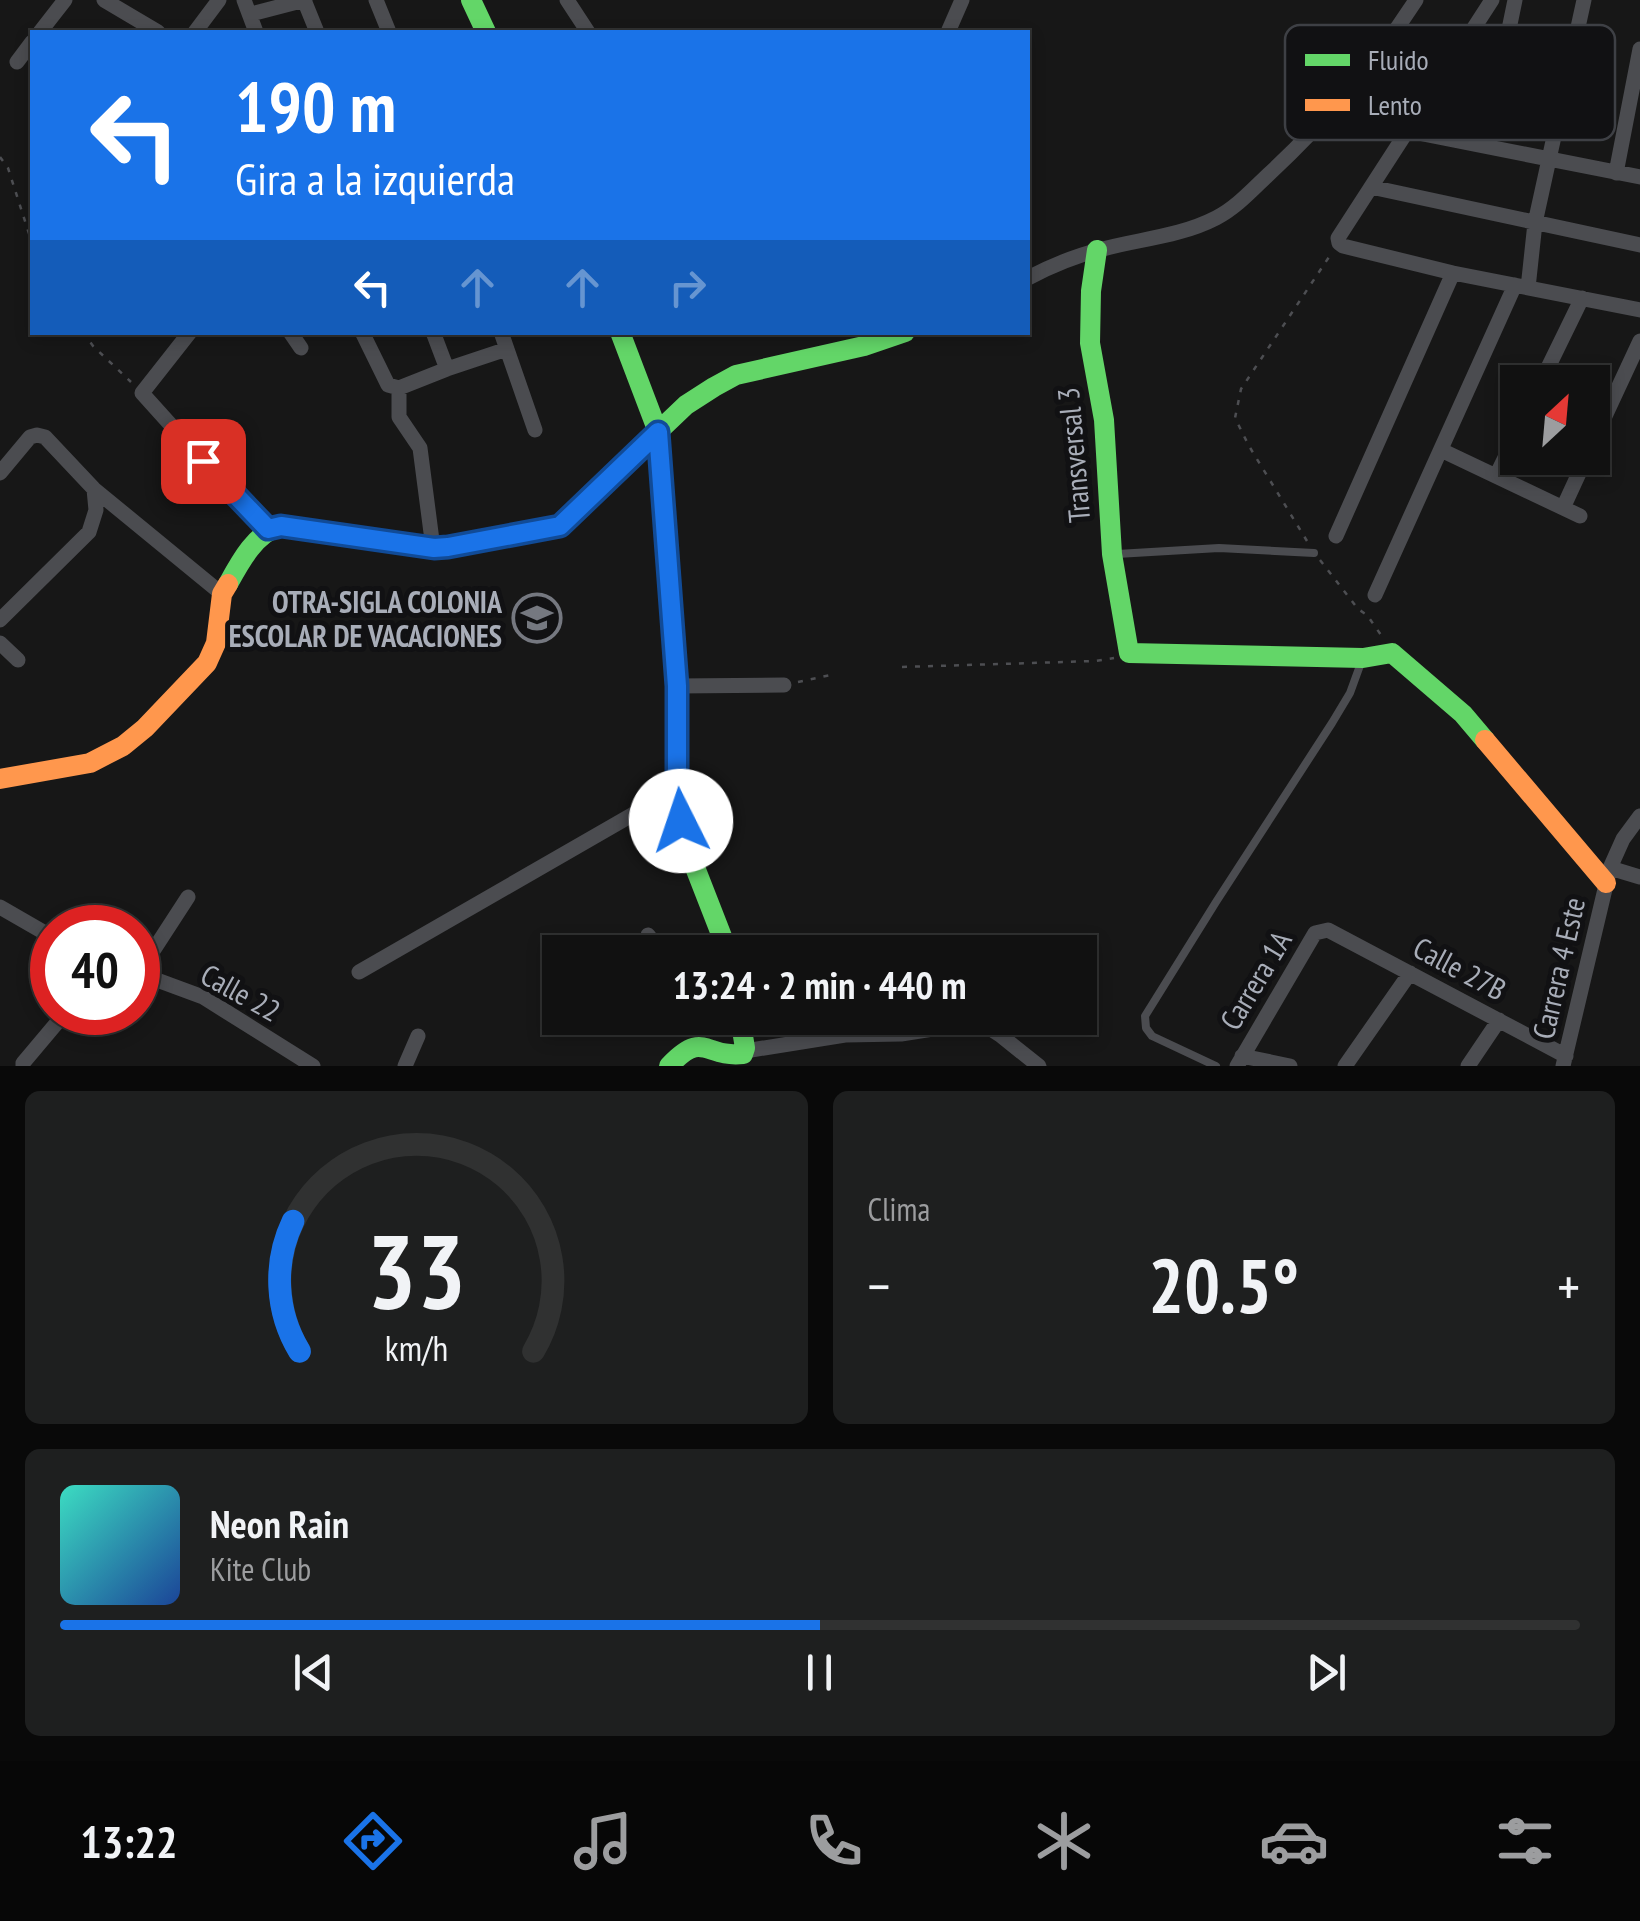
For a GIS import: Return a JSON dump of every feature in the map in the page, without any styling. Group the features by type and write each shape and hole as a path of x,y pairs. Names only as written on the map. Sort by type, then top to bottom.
{"street":[{"path":"42,30 65,0"},
{"path":"104,0 154,30"},
{"path":"130,16 141,0"},
{"path":"197,30 218,0"},
{"path":"247,7 305,0 315,30"},
{"path":"376,0 388,30"},
{"path":"471,0 485,30"},
{"path":"567,0 587,30"},
{"path":"949,30 962,0"},
{"path":"1400,25 1416,0"},
{"path":"1476,25 1492,0"},
{"path":"1510,25 1515,0"},
{"path":"1579,25 1584,0"},
{"path":"17,62 30,45"},
{"path":"1616,173 1640,49"},
{"path":"1030,277 1097,250 1183,232 1219,218 1305,140"},
{"path":"1402,140 1338,238 1342,246 1453,273 1640,310"},
{"path":"1454,140 1640,177"},
{"path":"1484,146 1485,140"},
{"path":"1376,594 1521,286 1555,140"},
{"path":"1371,187 1640,245"},
{"name":"Transversal 3","path":"1097,250 1090,342 1104,420 1112,554 1130,653"},
{"path":"1336,536 1453,273"},
{"path":"1549,365 1582,298"},
{"path":"188,335 142,393 268,529"},
{"path":"292,335 301,348"},
{"path":"364,335 393,387 399,417 420,448 434,548"},
{"path":"434,335 448,368"},
{"path":"621,335 658,432 677,686 677,789 681,821 722,935"},
{"path":"0,778 90,763 123,746 145,728 207,663 216,643 222,594 240,563 268,529 281,526 434,548 560,526 686,405 736,375 896,335"},
{"path":"393,387 448,368 504,340 536,430"},
{"path":"1610,405 1640,341"},
{"path":"0,473 30,437 45,437 94,489 222,594"},
{"path":"1442,450 1580,516"},
{"path":"1496,476 1500,468"},
{"path":"1563,508 1578,475"},
{"path":"0,620 89,532 96,510 94,489"},
{"path":"0,643 18,660"},
{"path":"1130,653 1362,658 1392,653 1463,714 1608,876 1640,877"},
{"path":"677,686 784,685"},
{"path":"359,972 677,789"},
{"name":"Carrera 4 Este","path":"1565,1061 1608,876 1623,839 1640,816"},
{"path":"160,940 188,897"},
{"path":"0,907 30,924"},
{"name":"Calle 27B","path":"1328,930 1499,1020 1565,1061"},
{"name":"Carrera 1A","path":"1240,1061 1315,933 1328,930"},
{"path":"1346,1066 1410,973"},
{"name":"Calle 22","path":"160,981 203,997 287,1060 313,1066"},
{"path":"1468,1066 1499,1020"},
{"path":"670,1066 686,1048 694,1045 702,1044 739,1058 846,1035 901,1034 971,1023 986,1026 1039,1066"},
{"path":"23,1066 48,1035"},
{"path":"404,1066 418,1036"},
{"path":"1240,1061 1290,1066"}],"lane":[{"path":"1112,554 1219,548 1314,553"},
{"path":"1216,1066 1152,1036 1146,1028 1146,1016 1332,723 1350,692 1362,658"}],"path":[{"path":"0,157 8,168 30,237"},
{"path":"1339,243 1241,389 1235,418 1314,553 1368,615 1392,653"},
{"path":"86,335 142,393"},
{"path":"902,666 1096,661 1130,653"},
{"path":"784,685 835,674"}],"traffic: fast":[{"path":"471,0 485,30"},
{"path":"1097,250 1090,343 1104,420 1112,554 1129,653 1363,658 1392,653 1463,714 1485,740"},
{"path":"621,335 658,432 677,686 677,788 681,821 721,935"},
{"path":"228,584 256,541 281,526 433,548 558,527 686,405 714,387 736,375 896,335"},
{"path":"669,1066 698,1047 743,1054 743,1035"}],"traffic: slow":[{"path":"0,779 90,763 123,746 145,728 207,663 216,643 222,594 228,584"},
{"path":"1485,740 1606,883"}],"place":[{"name":"OTRA-SIGLA COLONIA ESCOLAR DE VACACIONES","path":"537,618"}],"route":[{"path":"203,461 268,529 281,526 434,548 560,526 658,432 677,686 677,788 681,821"}]}
